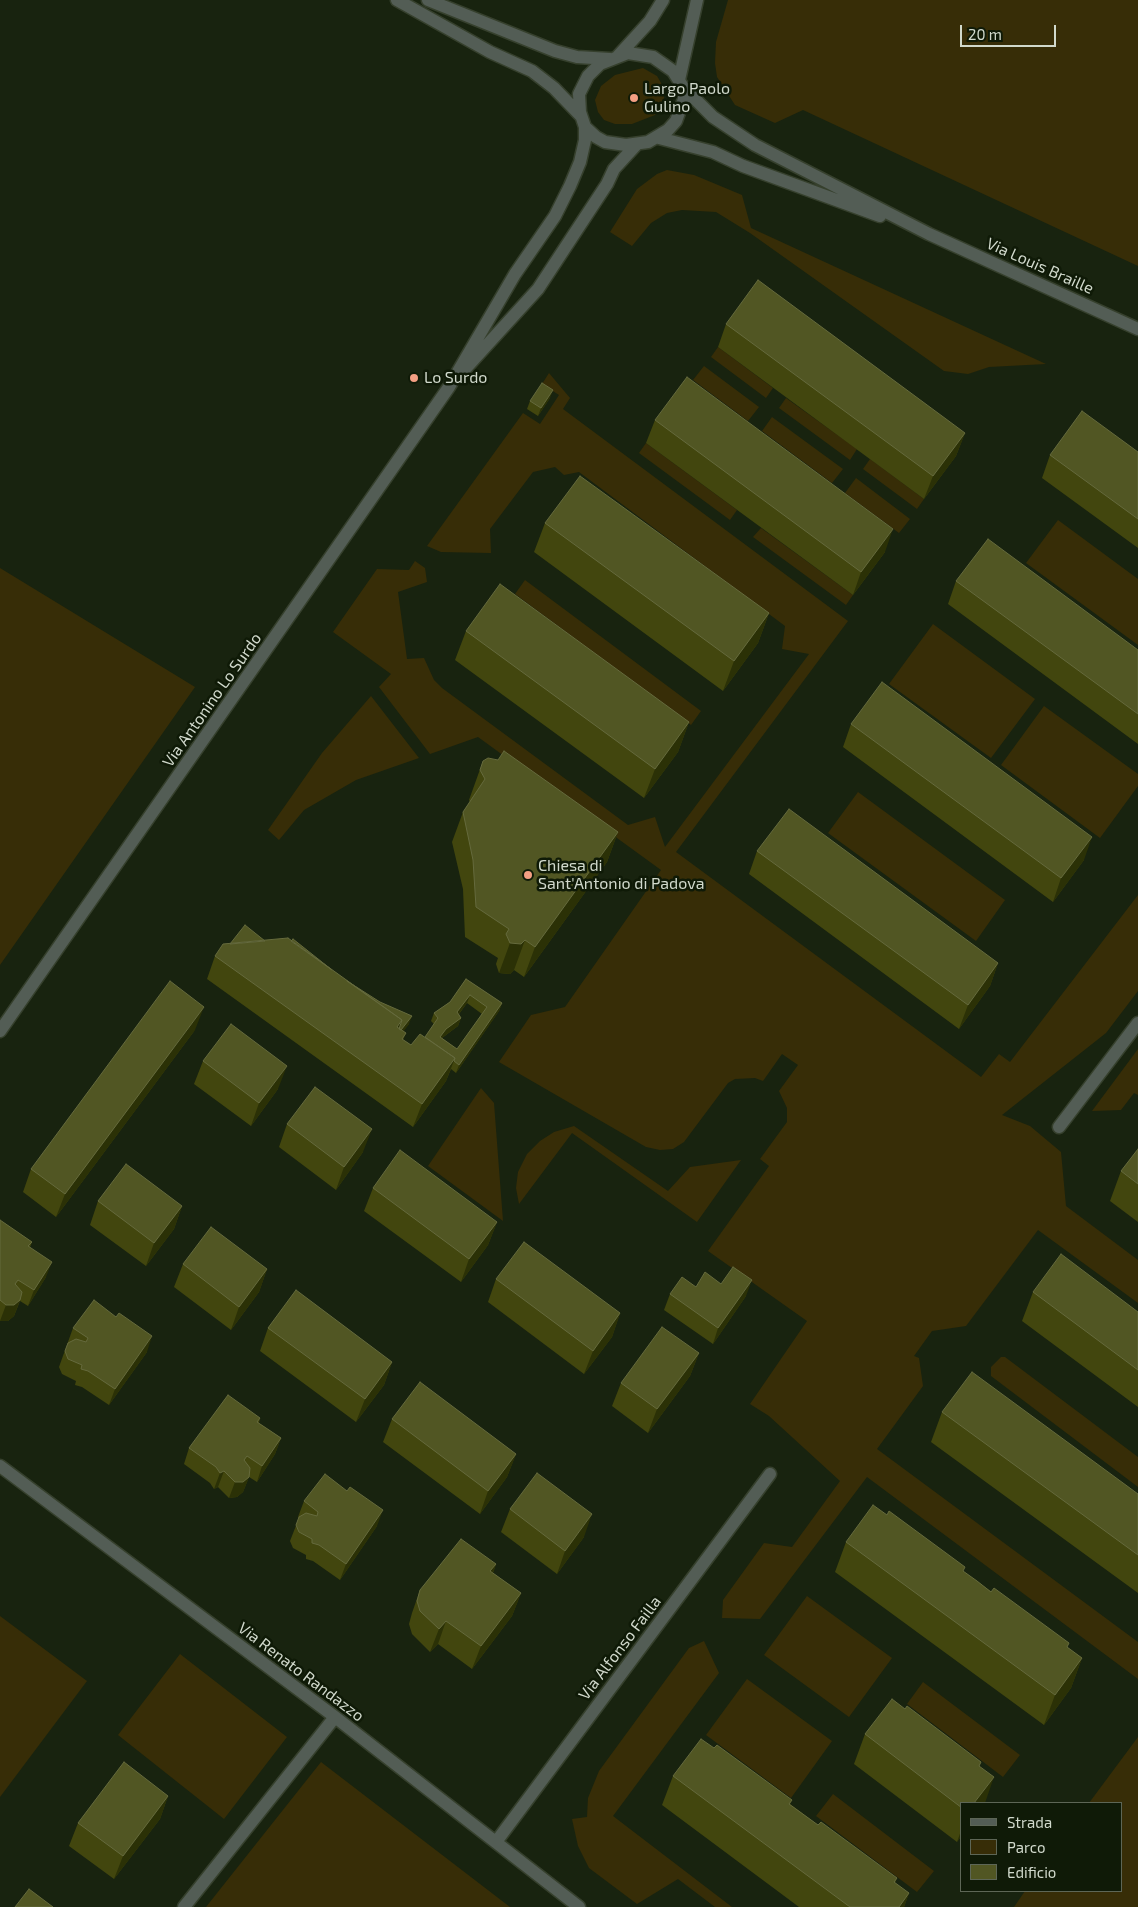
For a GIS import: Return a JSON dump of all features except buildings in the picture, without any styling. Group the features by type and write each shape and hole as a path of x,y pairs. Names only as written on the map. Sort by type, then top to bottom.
{"street":[{"path":"397,0 490,52 532,72 554,88 596,137 615,145 637,144 658,138 676,121 681,110 681,83 697,0"},
{"path":"428,0 555,51 577,57 614,58 650,21 663,0"},
{"path":"449,387 515,274 555,216 570,186 580,162 584,122 579,102 582,85 594,69 628,53 653,57 666,65 713,118 755,145 929,234"},
{"path":"658,138 714,152 743,166 929,234"},
{"path":"449,387 538,289 607,184 614,169 637,144"},
{"name":"Via Louis Braille","path":"929,234 1138,329"},
{"name":"Via Antonino Lo Surdo","path":"0,1031 449,387"},
{"path":"1059,1127 1138,1023"},
{"name":"Via Renato Randazzo","path":"0,1466 335,1717 579,1907"},
{"name":"Via Alfonso Failla","path":"496,1842 770,1474"},
{"path":"184,1907 335,1717"}],"green space":[{"path":"728,0 1138,0 1138,266 803,110 775,123 735,105 717,77 715,63 716,42"},
{"path":"643,68 657,76 664,88 664,100 655,115 632,124 615,124 604,120 598,112 595,100 601,86 615,75"},
{"path":"667,170 694,175 742,195 751,228 1046,364 989,367 968,374 944,371 750,233 716,212 682,210 667,213 651,223 632,246 610,232 637,189 657,174"},
{"path":"718,347 773,388 766,398 711,357"},
{"path":"704,366 759,407 748,421 693,380"},
{"path":"549,373 570,398 563,409 848,621 676,852 981,1077 999,1054 1010,1062 1138,895 1138,991 1106,1033 1002,1115 1030,1126 1061,1152 1066,1206 1138,1260 1138,1303 1038,1230 966,1326 932,1331 914,1356 919,1358 923,1386 877,1449 1138,1642 1138,1679 867,1477 760,1619 722,1618 723,1600 764,1543 792,1547 840,1481 769,1416 750,1404 807,1321 708,1251 769,1166 760,1159 787,1122 787,1108 779,1091 798,1065 782,1054 763,1081 755,1078 735,1079 728,1083 684,1142 673,1149 660,1150 646,1147 499,1062 531,1015 565,1007 661,870 478,737 430,754 379,687 391,674 333,632 377,569 409,570 415,561 425,568 427,582 398,592 407,659 424,658 434,680 442,688 628,825 655,817 665,847 809,654 782,649 785,626 579,472 564,475 555,467 533,472 490,529 491,553 441,552 427,546 523,413 540,424 559,395 542,384"},
{"path":"786,398 857,449 850,460 779,408"},
{"path":"772,417 843,469 832,483 762,431"},
{"path":"646,443 737,510 730,520 639,453"},
{"path":"870,459 924,499 917,509 863,469"},
{"path":"856,478 910,519 899,533 845,493"},
{"path":"1058,520 1138,579 1138,645 1026,563"},
{"path":"761,528 853,595 846,605 753,537"},
{"path":"0,568 195,687 0,965"},
{"path":"525,580 701,711 691,725 515,594"},
{"path":"933,624 1035,699 991,758 889,684"},
{"path":"371,696 419,758 356,780 304,810 279,840 268,830 322,753"},
{"path":"1044,706 1138,774 1138,786 1100,838 1001,765"},
{"path":"858,792 1005,900 976,941 828,833"},
{"path":"1138,1049 1138,1095 1134,1093 1121,1110 1092,1111"},
{"path":"481,1088 494,1103 503,1221 428,1166"},
{"path":"574,1126 668,1191 690,1167 741,1160 697,1222 572,1133 519,1204 516,1188 518,1172 527,1154 540,1141 554,1132"},
{"path":"1001,1357 1005,1357 1138,1457 1138,1487 991,1376 991,1367"},
{"path":"807,1596 892,1658 849,1717 764,1655"},
{"path":"0,1616 87,1681 0,1797"},
{"path":"704,1641 719,1673 613,1816 732,1907 715,1907 678,1879 637,1904 589,1868 578,1846 572,1819 587,1817 588,1798 599,1771 689,1648"},
{"path":"180,1654 287,1737 224,1819 118,1735"},
{"path":"747,1679 832,1741 791,1798 706,1735"},
{"path":"923,1682 1020,1755 1003,1777 907,1704"},
{"path":"1138,1737 1138,1907 1014,1907 1024,1892 1123,1892 1123,1802 1090,1802"},
{"path":"321,1762 510,1907 206,1907"},
{"path":"833,1794 934,1871 917,1892 816,1816"}],"place":[{"name":"Largo Paolo Gulino","path":"634,98"},
{"name":"Lo Surdo","path":"414,378"},
{"name":"Chiesa di Sant'Antonio di Padova","path":"528,875"}]}
